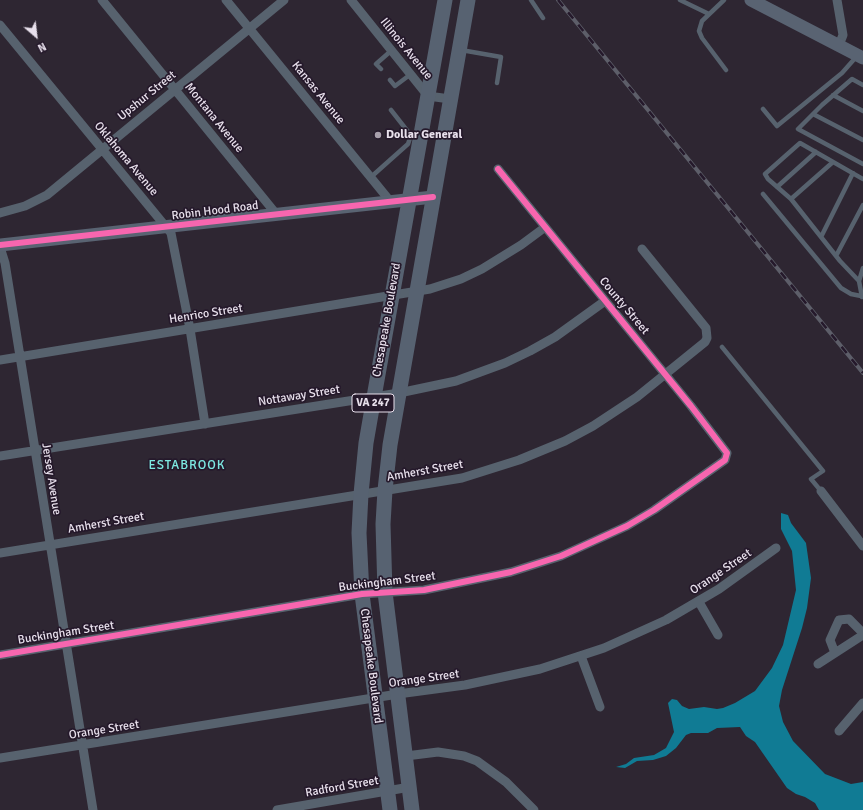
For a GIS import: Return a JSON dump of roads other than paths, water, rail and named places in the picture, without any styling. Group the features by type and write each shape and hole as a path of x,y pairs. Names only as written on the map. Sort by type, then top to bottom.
{"main road":[{"name":"Chesapeake Boulevard","path":"390,810 362,594 359,533 361,494 366,443 409,199 413,149 428,96 445,0"},
{"name":"Chesapeake Boulevard","path":"412,810 386,592 383,524 384,490 398,393 468,0"}],"street":[{"name":"Montana Avenue","path":"102,0 277,215"},
{"name":"Kansas Avenue","path":"226,0 390,201"},
{"name":"Upshur Street","path":"0,213 25,206 47,195 284,0"},
{"name":"Illinois Avenue","path":"351,0 428,96 450,99"},
{"path":"751,0 861,56"},
{"path":"837,0 843,35 839,45"},
{"name":"Oklahoma Avenue","path":"0,25 167,227 174,241 205,424"},
{"name":"County Street","path":"498,169 544,228 666,374 727,453 725,460"},
{"name":"Robin Hood Road","path":"0,246 433,197"},
{"path":"416,291 461,279 482,269 515,250 544,228"},
{"name":"Jersey Avenue","path":"0,246 5,263 65,644 93,810"},
{"name":"Amherst Street","path":"0,552 462,478 537,453 593,426 666,374 705,342 708,333 706,328 642,249"},
{"name":"Henrico Street","path":"0,360 416,291"},
{"name":"Nottaway Street","path":"0,456 374,397 456,381 505,363 555,337 605,301"},
{"name":"Buckingham Street","path":"0,655 362,594 424,590 511,572 562,556 603,538 654,510 725,460"},
{"path":"821,491 863,546"},
{"name":"Orange Street","path":"0,758 398,694 501,679 581,656 638,633 699,602 751,567 776,548"},
{"path":"699,602 718,635"},
{"path":"818,664 836,653 863,634 849,619 839,620 830,640 836,653"},
{"path":"581,656 600,707"},
{"path":"839,731 863,703"},
{"path":"406,756 438,752 464,756 477,761 506,782 534,810"},
{"name":"Radford Street","path":"277,810 410,787"}],"lane":[{"path":"531,0 544,18"},
{"path":"680,0 709,14"},
{"path":"724,0 709,14 700,26 700,36 726,70"},
{"path":"380,69 376,64 392,50"},
{"path":"459,50 501,57 497,83"},
{"path":"763,109 777,126 861,56"},
{"path":"390,80 395,86 411,74"},
{"path":"863,85 852,79 798,129 863,164"},
{"path":"833,95 863,111"},
{"path":"391,110 409,133 416,134"},
{"path":"813,114 863,140"},
{"path":"859,281 836,256 791,200 766,177 768,170 800,143 863,179"},
{"path":"370,177 413,149"},
{"path":"777,187 816,152"},
{"path":"791,200 833,162"},
{"path":"821,237 853,173"},
{"path":"763,194 841,288 851,294 862,297 859,281 863,268"},
{"path":"836,256 863,204"},
{"path":"722,347 823,471 811,479 821,491"}],"water":[{"path":"781,513 788,515 791,523 806,543 811,578 807,608 802,628 782,690 779,706 783,722 793,741 825,774 851,784 863,782 863,810 819,810 815,803 787,788 755,742 746,736 740,727 717,728 708,733 691,733 686,735 676,748 666,756 653,760 637,761 625,768 616,767 626,764 634,758 654,755 666,748 674,732 668,703 672,699 677,700 682,706 689,709 704,707 717,709 723,708 735,703 755,691 772,668 783,645 796,590 792,551 781,529"}],"railway":[{"path":"558,0 863,373"}],"place":[{"name":"Dollar General","path":"378,135"}],"district":[{"name":"ESTABROOK","path":"187,466"}]}
